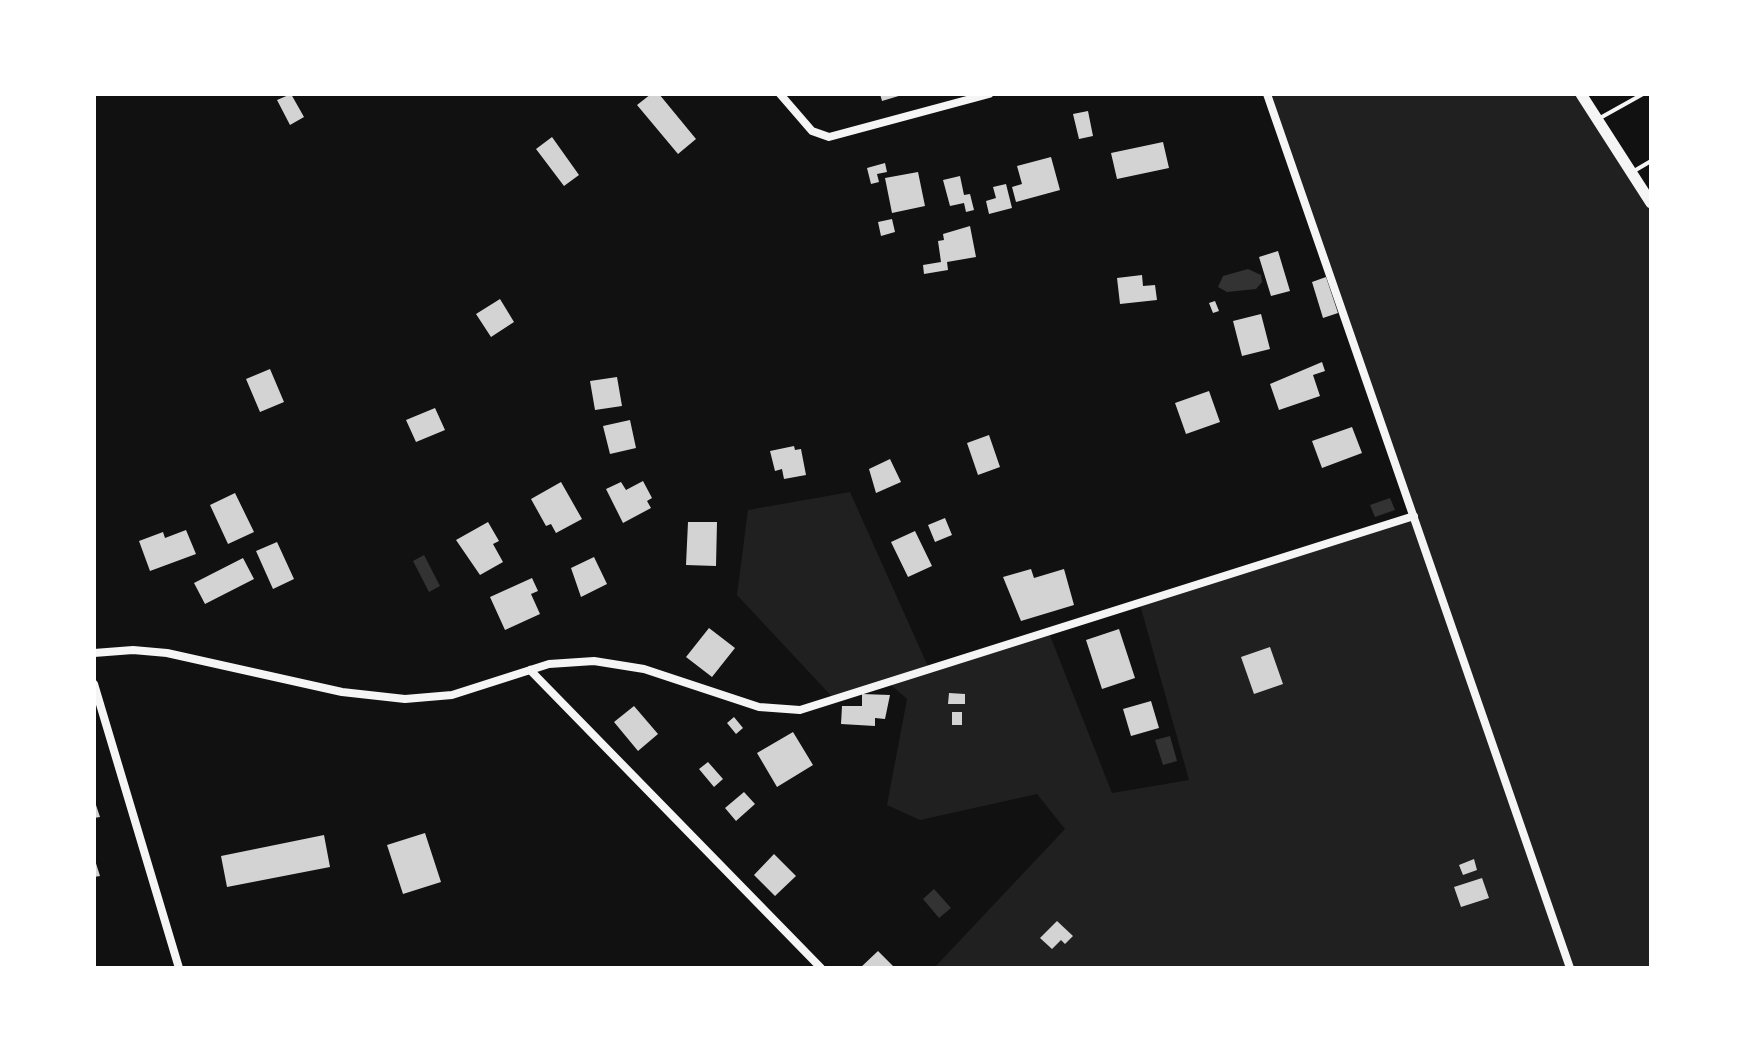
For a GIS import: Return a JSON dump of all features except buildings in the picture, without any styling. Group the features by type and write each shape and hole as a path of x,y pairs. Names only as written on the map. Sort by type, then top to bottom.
{"street":[{"path":"780,94 809,129 829,137 989,94"},
{"path":"1267,94 1570,968"},
{"path":"1581,94 1651,203"},
{"path":"94,653 133,650 167,653 342,692 405,699 452,695 567,661 603,661 644,669 759,707 805,709 1414,516"},
{"path":"530,670 821,968"},
{"path":"94,684 179,968"}],"lane":[{"path":"1598,119 1643,94"},
{"path":"1632,173 1651,161"}],"shaded area":[{"path":"1267,94 1582,94 1651,203 1651,968 934,968 1065,829 1037,794 920,820 887,805 907,699 890,684 836,701 737,595 748,510 850,492 930,671 1049,633 1112,793 1189,780 1139,601 1413,516"},
{"path":"1248,269 1261,275 1262,282 1256,289 1227,292 1218,287 1223,276"},
{"path":"1390,498 1395,510 1375,517 1370,505"},
{"path":"424,555 440,586 429,592 413,561"},
{"path":"1170,736 1177,761 1163,765 1155,740"},
{"path":"934,889 951,908 939,918 923,899"}]}
